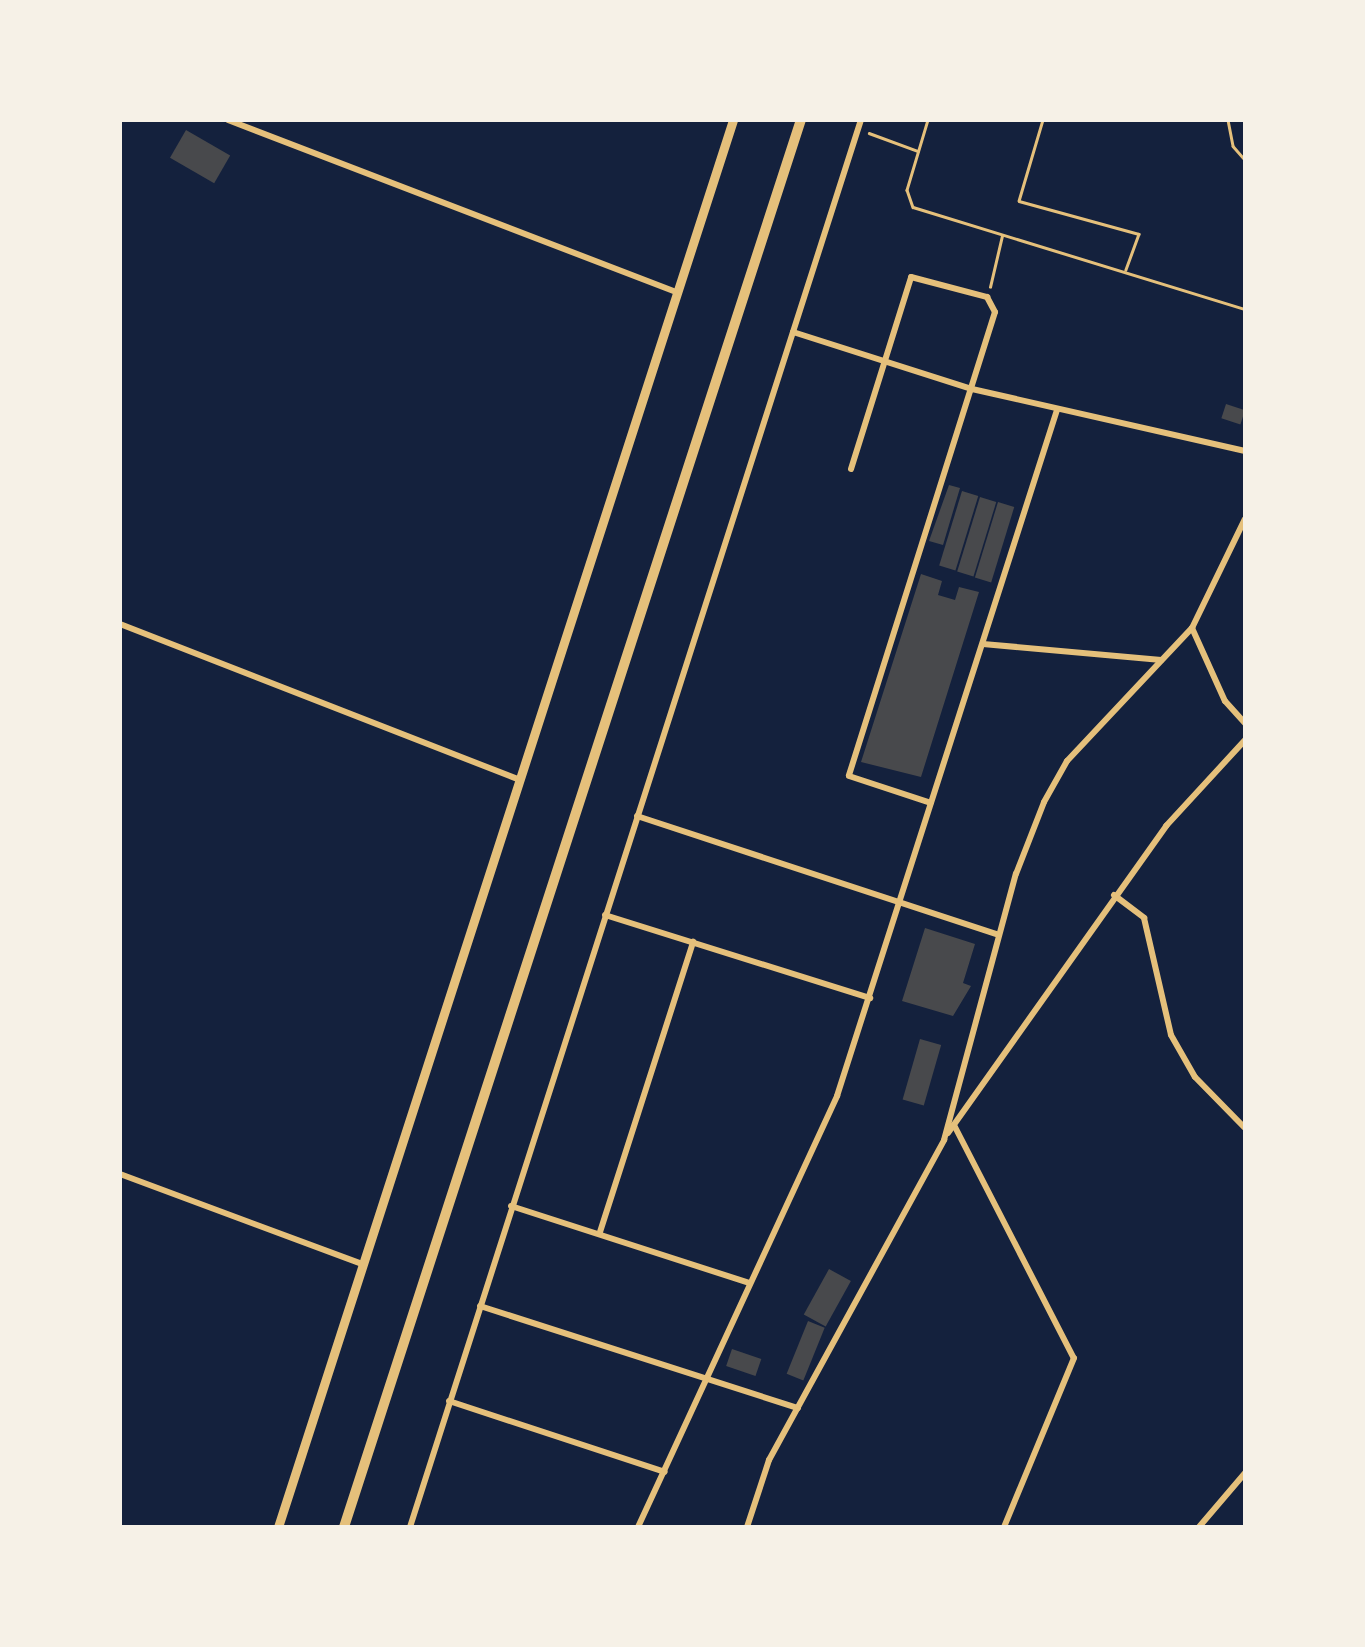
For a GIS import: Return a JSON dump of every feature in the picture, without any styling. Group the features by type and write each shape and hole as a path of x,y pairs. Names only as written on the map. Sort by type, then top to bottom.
{"main road":[{"path":"344,1527 800,120"}],"street":[{"path":"228,120 676,292"},
{"path":"278,1527 516,778 734,120"},
{"path":"410,1527 862,120"},
{"path":"851,470 910,276 987,297 995,312 849,776 931,803"},
{"path":"793,332 972,388 1245,451"},
{"path":"638,1527 837,1096 1057,410"},
{"path":"944,1140 998,935 1031,832 1066,761 1192,628 1245,520"},
{"path":"120,624 516,778"},
{"path":"1192,628 1225,701 1245,723"},
{"path":"983,644 1161,660"},
{"path":"748,1527 769,1460 944,1140 1114,895 1245,740"},
{"path":"638,816 998,935"},
{"path":"1114,895 1144,918 1171,1035 1196,1077 1245,1128"},
{"path":"606,914 870,998"},
{"path":"600,1232 693,942"},
{"path":"954,1125 1074,1358 1004,1527"},
{"path":"120,1174 364,1265"},
{"path":"511,1206 750,1283"},
{"path":"480,1306 798,1408"},
{"path":"449,1402 664,1472"},
{"path":"1199,1527 1245,1473"}],"path":[{"path":"928,120 907,190 913,208 1245,308"},
{"path":"1042,120 1019,201 1139,234 1126,272"},
{"path":"1228,120 1233,146 1245,160"},
{"path":"867,132 920,151"},
{"path":"989,291 1002,235"}],"building":[{"path":"186,130 230,156 214,183 170,158"},
{"path":"1226,404 1245,410 1240,424 1221,418"},
{"path":"949,485 960,488 943,545 929,541"},
{"path":"962,491 978,496 955,571 939,566"},
{"path":"980,497 996,502 973,577 957,572"},
{"path":"998,502 1014,507 991,583 975,578"},
{"path":"921,574 942,581 938,595 955,600 959,587 979,592 921,777 861,762"},
{"path":"925,928 975,944 963,983 971,986 953,1016 902,1001"},
{"path":"920,1039 941,1045 924,1106 903,1100"},
{"path":"829,1269 851,1281 826,1327 804,1314"},
{"path":"808,1321 825,1328 803,1381 787,1374"},
{"path":"732,1349 761,1359 755,1376 726,1366"}]}
